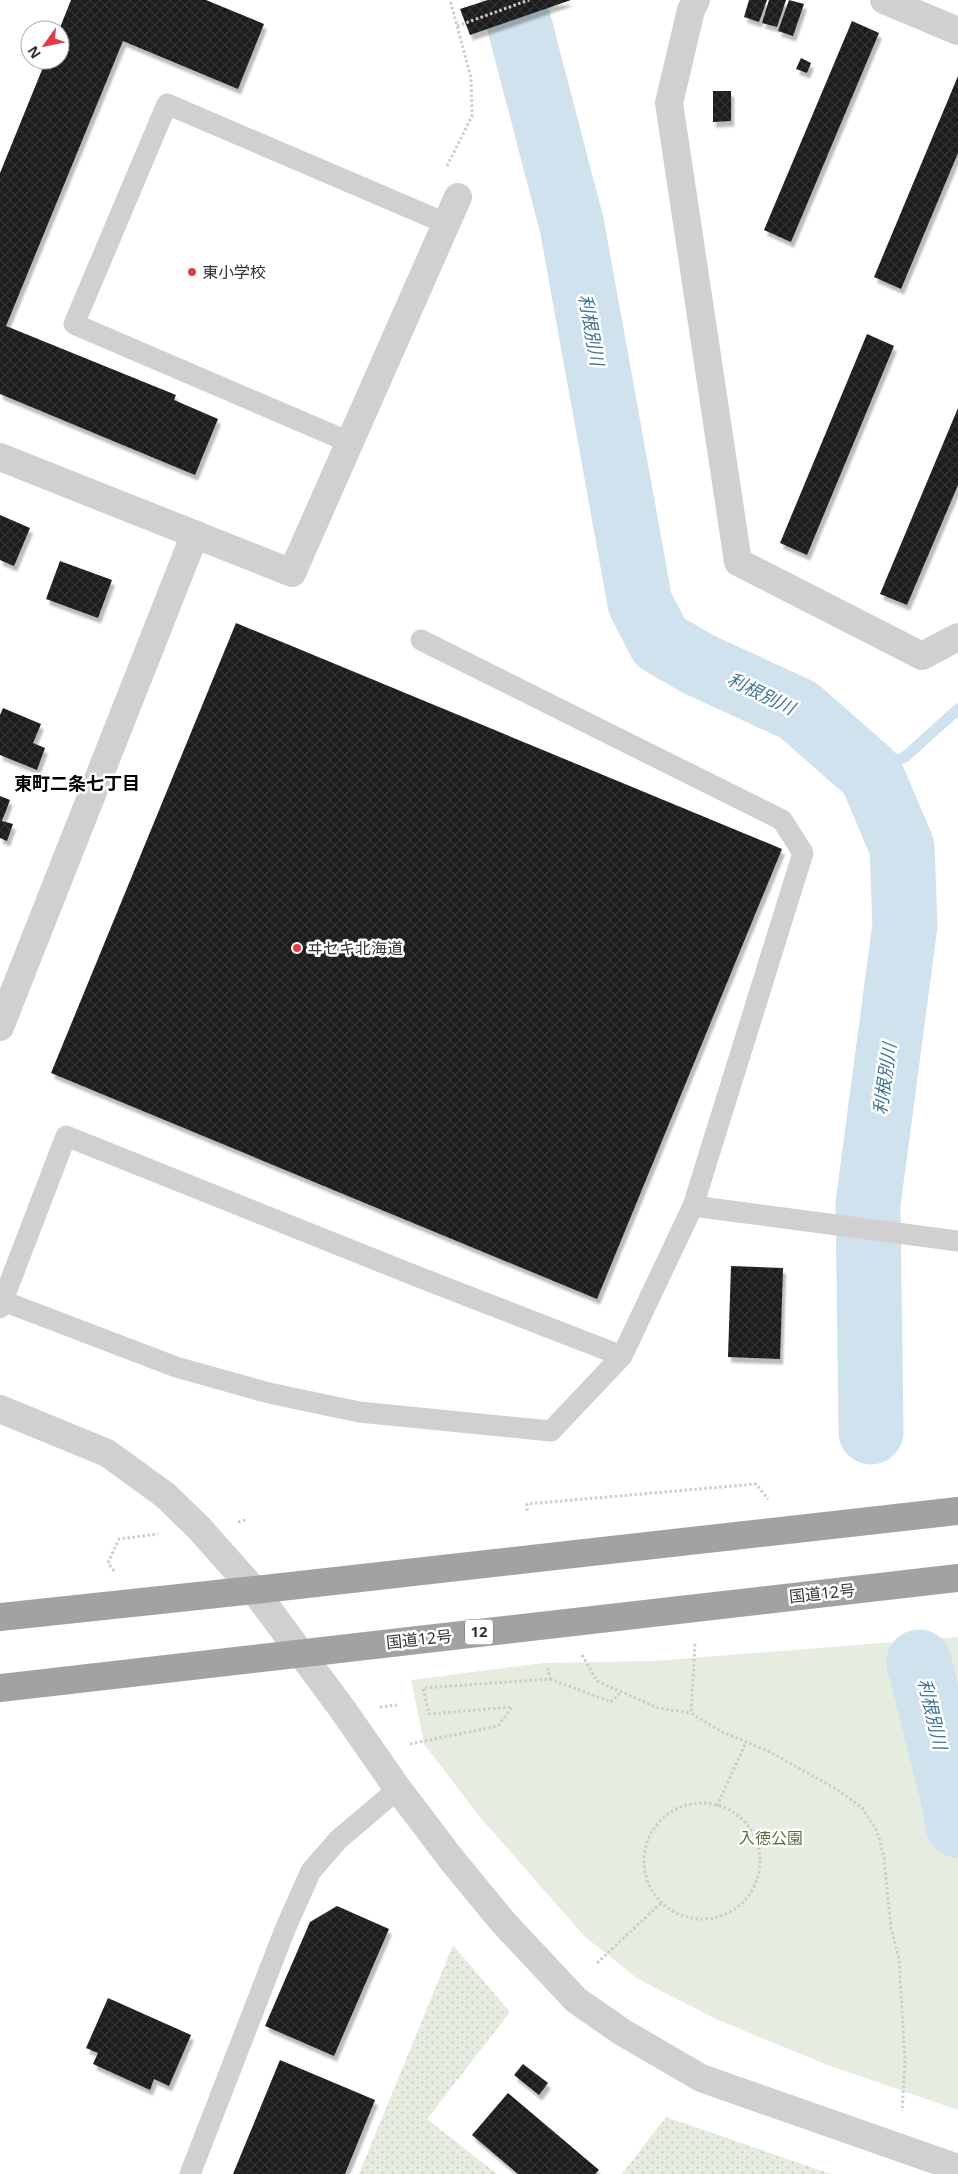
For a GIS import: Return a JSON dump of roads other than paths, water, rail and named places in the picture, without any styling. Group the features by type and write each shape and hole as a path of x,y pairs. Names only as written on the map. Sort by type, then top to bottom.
{"highway":[{"path":"0,1616 254,1590 958,1511"},
{"name":"国道12号","path":"0,1688 958,1578"}],"street":[{"path":"696,0 691,10 669,104 738,562 922,656 958,637"},
{"path":"884,0 958,31"},
{"path":"0,457 292,573 458,197"},
{"path":"0,1027 195,534"},
{"path":"0,1409 107,1453 166,1495 199,1528 254,1590 398,1790 503,1922 576,2000 622,2032 701,2078 954,2166"}],"lane":[{"path":"349,442 74,324 167,104 445,223"},
{"path":"421,640 782,820 803,853 693,1206 622,1356 551,1431 359,1412 269,1393 176,1367 2,1304 66,1136 622,1356"},
{"path":"693,1206 958,1241"},
{"path":"190,2174 286,1928 311,1871 339,1839 398,1790"}],"waterway":[{"name":"利根別川","path":"513,0 572,226 640,603 660,642 698,664 798,710 871,774 902,847 905,925 868,1204 871,1432"},
{"path":"871,774 906,756 958,709"},
{"name":"利根別川","path":"919,1662 954,1801 958,1825"}],"place":[{"name":"東小学校","path":"192,272"},
{"name":"ヰセキ北海道","path":"297,948"}],"district":[{"name":"東町二条七丁目","path":"77,784"}],"park label":[{"name":"入徳公園","path":"771,1838"}]}
